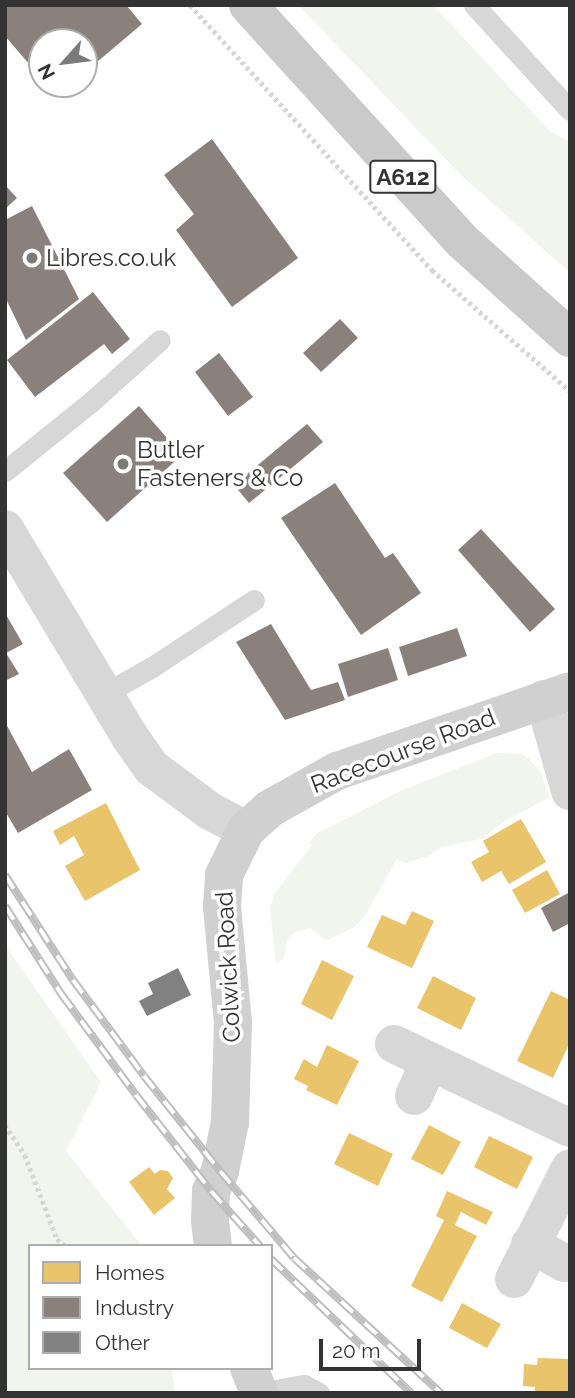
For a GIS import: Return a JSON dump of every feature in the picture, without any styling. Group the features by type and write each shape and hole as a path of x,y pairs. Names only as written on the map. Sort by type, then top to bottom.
{"main road":[{"name":"A612","path":"247,5 461,240 570,338"}],"street":[{"path":"5,529 104,694 152,768 210,811 246,830"},
{"path":"557,695 570,791"},
{"name":"Racecourse Road","path":"246,830 269,809 337,771 557,695"},
{"name":"Colwick Road","path":"213,1244 211,1191 220,1171 230,1122 232,1085 233,1023 222,906 223,885 224,875 246,830"},
{"path":"394,1044 421,1079 570,1128"},
{"path":"514,1279 570,1168"},
{"path":"530,1244 564,1263"},
{"path":"250,1370 259,1393"}],"lane":[{"path":"474,5 570,110"},
{"path":"5,471 92,401 160,340"},
{"path":"104,694 152,667 254,600"},
{"path":"259,1393 304,1385 319,1393"}],"path":[{"path":"190,5 432,270 570,391"},
{"path":"5,1125 25,1155 57,1239 63,1244"}],"shaded area":[{"path":"298,5 433,5 550,131 570,142 570,273 460,174"},
{"path":"497,753 522,754 528,758 540,771 550,797 505,821 481,839 442,847 431,855 405,863 397,859 365,916 354,927 326,941 310,928 295,932 288,938 284,958 276,964 270,908 275,893 312,845 310,841 316,834 400,791"},
{"path":"5,945 101,1082 66,1151 140,1244 28,1244 28,1370 172,1370 175,1393 5,1393"}],"building: Homes":[{"path":"106,803 140,870 85,901 65,866 84,855 74,836 60,845 53,831"},
{"path":"521,819 546,862 509,884 501,871 482,882 471,862 489,852 483,841"},
{"path":"547,870 560,894 525,913 512,890"},
{"path":"412,911 434,921 412,968 367,947 382,915 405,925"},
{"path":"322,960 354,976 332,1020 301,1004"},
{"path":"433,976 476,998 461,1030 417,1008"},
{"path":"551,991 570,1000 570,1042 553,1078 517,1061"},
{"path":"327,1045 359,1061 337,1105 306,1090 308,1086 294,1079 304,1059 317,1067"},
{"path":"429,1125 461,1142 443,1175 411,1159"},
{"path":"349,1133 393,1154 378,1186 334,1164"},
{"path":"489,1136 533,1157 517,1189 474,1167"},
{"path":"149,1167 155,1174 160,1170 168,1171 173,1178 167,1189 175,1198 154,1215 129,1182"},
{"path":"447,1191 493,1212 486,1225 461,1212 455,1225 477,1236 442,1302 411,1286 444,1220 436,1216"},
{"path":"462,1303 501,1324 487,1348 449,1328"},
{"path":"538,1358 570,1359 570,1393 535,1393 535,1387 523,1386 524,1364 537,1365"}],"building: Industry":[{"path":"5,5 126,5 142,24 98,61 98,28 28,28 28,63 5,36"},
{"path":"212,139 298,258 232,307 176,230 194,214 164,175"},
{"path":"5,185 17,198 5,209"},
{"name":"Libres.co.uk","path":"32,206 79,299 26,340 5,297 5,220"},
{"path":"93,292 130,339 112,354 104,344 35,397 7,360"},
{"path":"340,319 358,338 321,372 303,353"},
{"path":"219,353 253,397 228,416 195,372"},
{"name":"Butler Fasteners & Co","path":"139,406 182,455 107,522 63,473"},
{"path":"307,424 323,442 249,503 234,485"},
{"path":"335,483 385,558 393,553 421,593 361,635 281,518"},
{"path":"481,529 555,609 530,632 458,550"},
{"path":"5,613 23,644 6,653 19,674 5,681"},
{"path":"271,624 311,690 338,682 345,700 285,720 236,642"},
{"path":"457,628 467,656 408,676 399,647"},
{"path":"388,648 398,680 348,697 338,664"},
{"path":"5,722 32,772 69,749 92,790 18,833 5,811"},
{"path":"568,893 570,923 553,932 541,908"}],"building: Other":[{"path":"178,968 191,995 147,1016 139,1001 153,994 148,983"}],"railway":[{"path":"5,875 73,980 144,1076 220,1171 294,1258 441,1393"},
{"path":"5,906 62,995 136,1095 211,1191 258,1244"},
{"path":"273,1261 411,1393"}],"place":[{"name":"Libres.co.uk","path":"32,258"},
{"name":"Butler Fasteners & Co","path":"123,464"}]}
